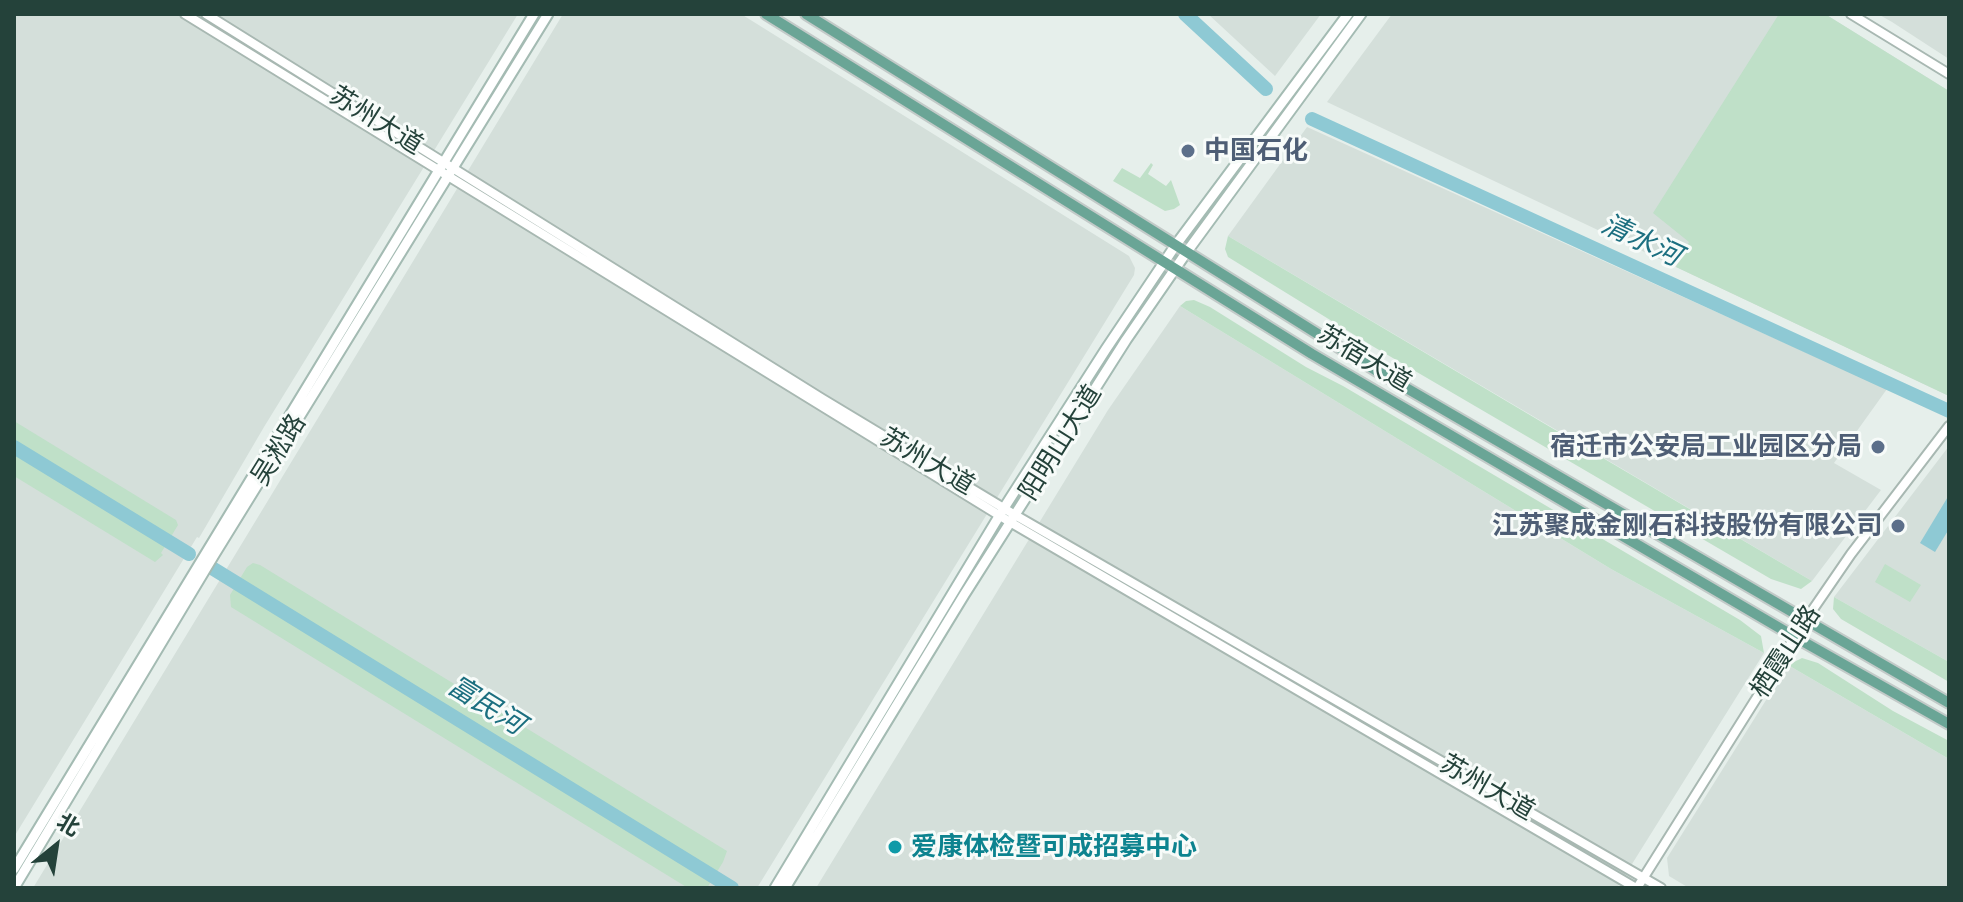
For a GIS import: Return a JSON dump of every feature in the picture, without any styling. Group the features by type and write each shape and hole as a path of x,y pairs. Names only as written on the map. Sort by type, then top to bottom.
{"main road":[{"name":"吴淞路","path":"14,888 444,170 534,14"},
{"name":"吴淞路","path":"14,869 444,170 548,14"},
{"name":"苏宿大道","path":"766,14 1325,362 1949,724"},
{"name":"苏宿大道","path":"806,14 1377,371 1949,703"},
{"name":"阳明山大道","path":"775,888 1002,512 1165,261 1348,14"},
{"name":"阳明山大道","path":"785,888 1116,356 1175,268 1361,14"}],"street":[{"name":"苏州大道","path":"185,14 1002,512 1661,888"},
{"name":"苏州大道","path":"206,14 444,170"},
{"path":"1851,14 1949,74"},
{"name":"栖霞山路","path":"1637,888 1805,621 1851,554 1949,426"},
{"name":"苏州大道","path":"1013,518 1637,888"}],"shaded area":[{"path":"14,14 518,14 14,837"},
{"path":"563,14 741,14 1129,256 1135,268 1134,275 757,888 33,888"},
{"path":"1208,14 1321,14 1275,76"},
{"path":"1392,14 1825,14 1949,91 1949,396 1327,102"},
{"path":"1878,14 1949,14 1949,59 1892,22"},
{"path":"1307,127 1887,389 1834,463 1881,490 1812,581 1228,236"},
{"path":"1180,306 1611,569 1764,653 1617,888 816,888 1108,410"},
{"path":"1949,446 1949,662 1834,597"},
{"path":"1788,665 1949,759 1949,888 1689,888 1669,876 1667,858"}],"green space":[{"path":"1779,14 1825,14 1949,91 1949,396 1676,267 1689,242 1653,213"},
{"path":"1151,163 1153,165 1148,174 1166,186 1171,180 1180,205 1174,209 1165,211 1113,181 1122,168 1140,178"},
{"path":"1228,236 1812,581 1801,589 1771,579 1374,347 1228,257 1225,249"},
{"path":"1194,300 1740,620 1761,636 1764,653 1611,569 1180,306"},
{"path":"14,421 176,520 178,525 161,553 163,555 155,562 14,476"},
{"path":"253,563 727,851 707,888 688,888 231,607 230,595 247,567"},
{"path":"1885,564 1921,585 1910,602 1875,582"},
{"path":"1834,597 1949,662 1949,682 1841,619 1833,609"},
{"path":"1802,658 1818,663 1893,711 1949,741 1949,759 1788,665"}],"water":[{"path":"1949,495 1949,529 1935,552 1920,543"}],"waterway":[{"name":"清水河","path":"1185,14 1266,89"},
{"name":"清水河","path":"1312,119 1949,411"},
{"name":"富民河","path":"14,447 189,554"},
{"name":"富民河","path":"212,568 732,888"}],"place":[{"name":"中国石化","path":"1188,151"},
{"name":"宿迁市公安局工业园区分局","path":"1878,447"},
{"name":"江苏聚成金刚石科技股份有限公司","path":"1898,526"},
{"name":"爱康体检暨可成招募中心","path":"895,847"}]}
